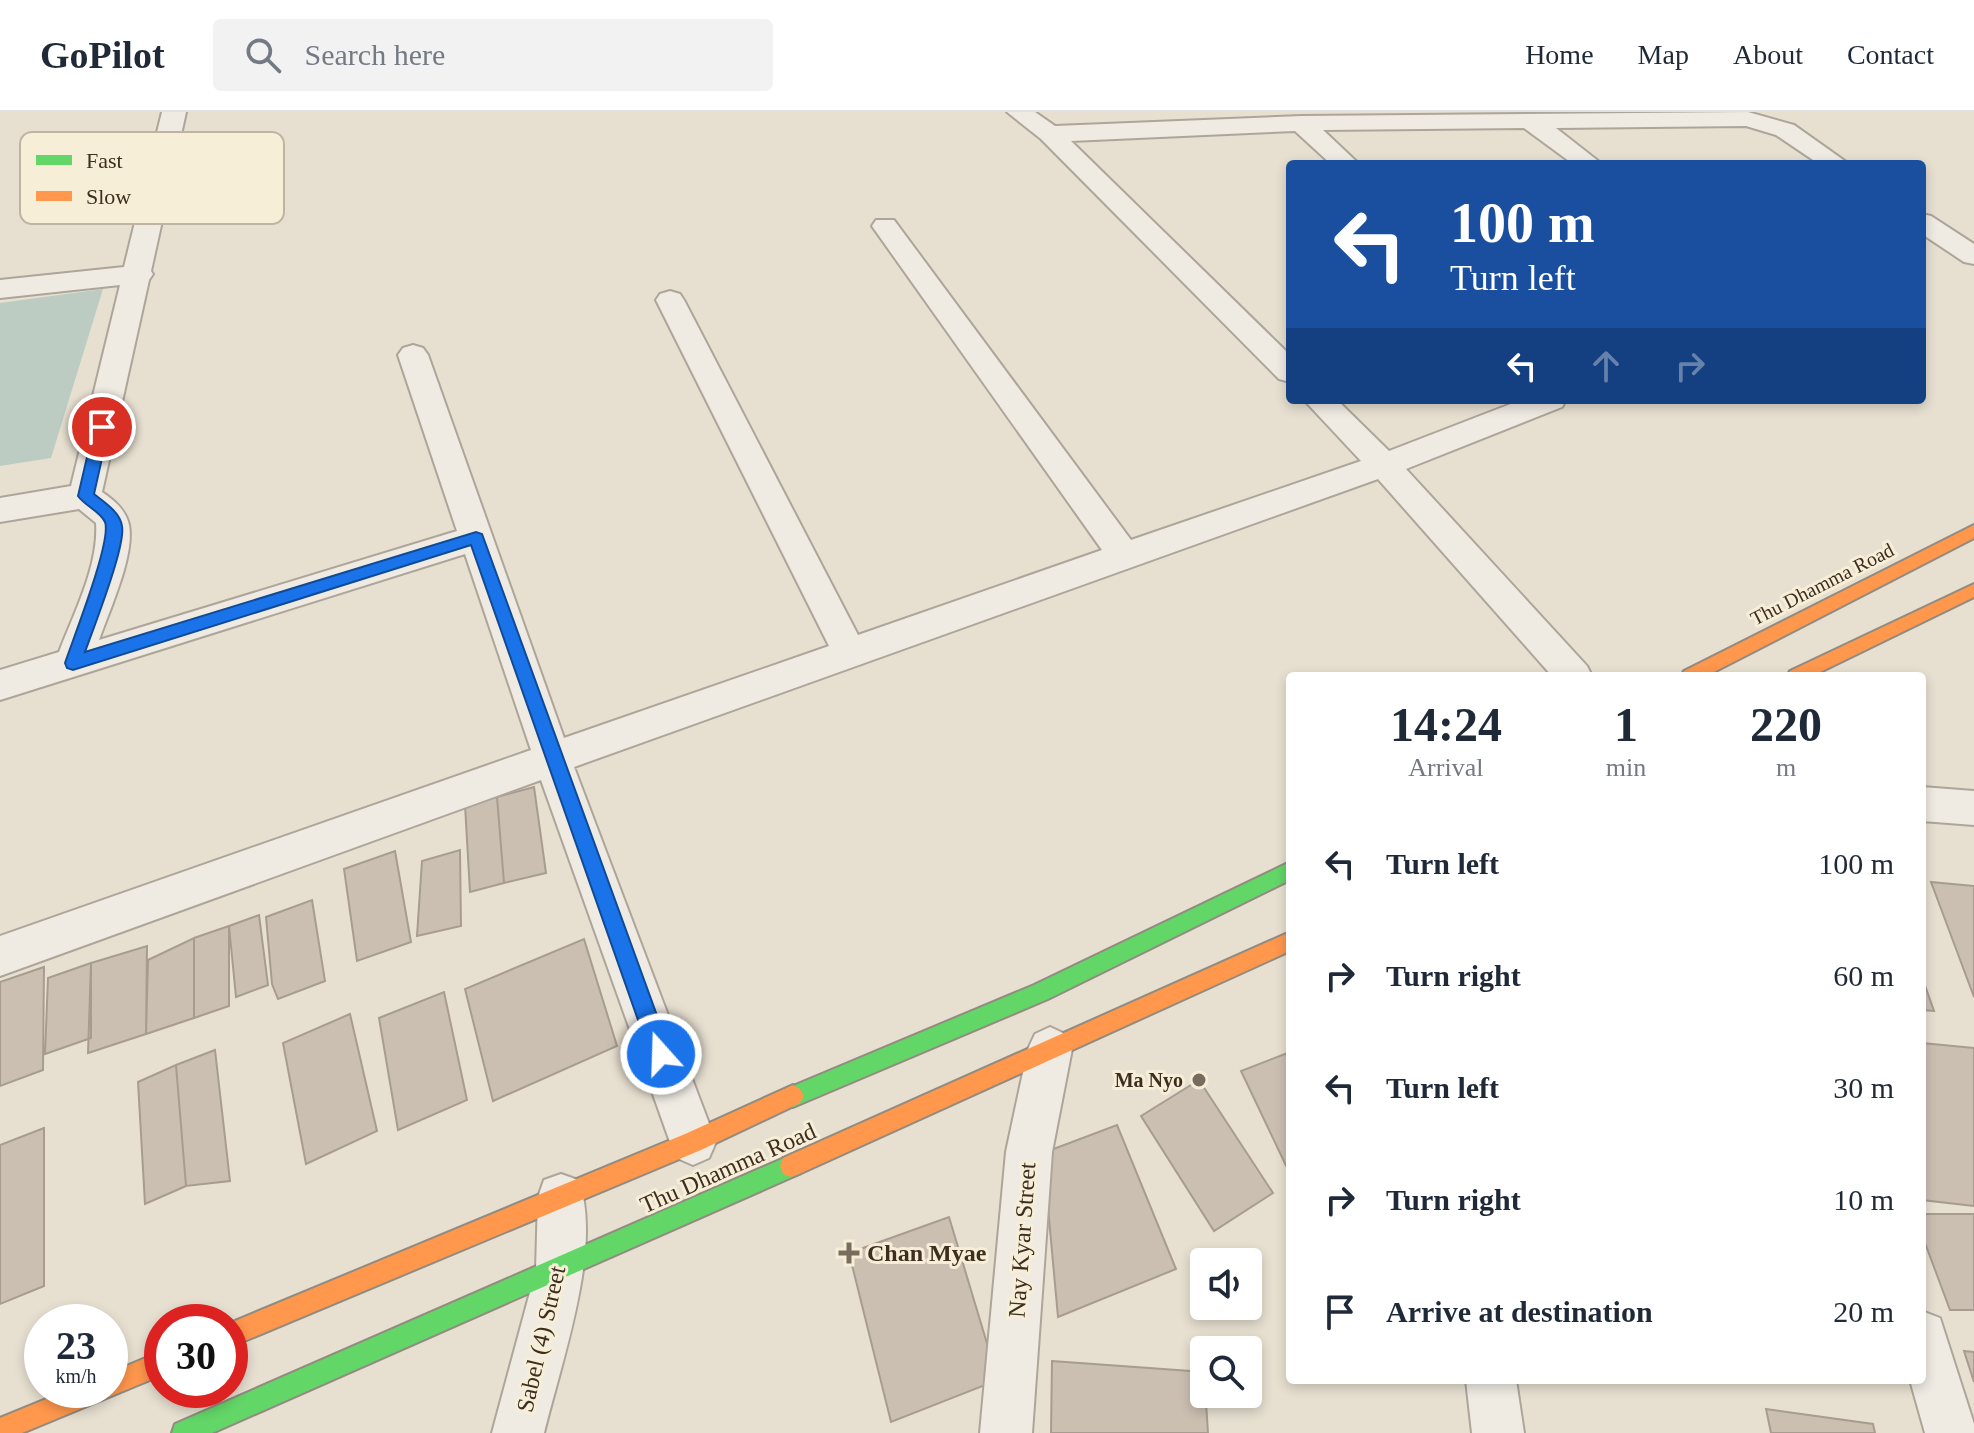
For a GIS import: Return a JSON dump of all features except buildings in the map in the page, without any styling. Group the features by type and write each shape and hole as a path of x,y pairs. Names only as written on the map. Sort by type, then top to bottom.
{"main road":[{"name":"Thu Dhamma Road","path":"1698,672 1974,531"},
{"path":"1804,672 1974,590"},
{"name":"Thu Dhamma Road","path":"248,1327 693,1142 776,1103 1041,992 1286,873"},
{"name":"Thu Dhamma Road","path":"184,1433 560,1270 1286,943"},
{"path":"0,1430 53,1408"}],"street":[{"path":"170,132 174,112"},
{"path":"1019,112 1050,134 1286,368"},
{"path":"1050,134 1301,123 1527,119 1759,120 1785,130 1830,160"},
{"path":"1527,119 1583,160"},
{"path":"1301,123 1342,160"},
{"path":"85,496 150,224"},
{"path":"1926,225 1964,250"},
{"path":"885,226 1124,555"},
{"path":"1926,255 1964,250"},
{"path":"0,289 139,274"},
{"path":"670,300 850,653"},
{"path":"413,355 552,758 693,1142"},
{"path":"1323,404 1384,465 1570,672"},
{"path":"0,956 1384,465 1541,404"},
{"path":"0,510 85,496 108,513 114,526 108,559 73,663"},
{"path":"0,685 476,538"},
{"path":"1926,804 1974,808"},
{"name":"Nay Kyar Street","path":"1006,1433 1029,1152 1050,1049"},
{"name":"Sabel (4) Street","path":"518,1433 560,1270 561,1197"},
{"path":"1926,1349 1951,1433"},
{"path":"1492,1384 1498,1433"}],"shaded area":[{"path":"103,289 51,458 0,466 0,303"}],"traffic: fast":[{"path":"793,1096 1041,992 1286,873"},
{"path":"184,1433 791,1166"}],"traffic: slow":[{"path":"1698,672 1974,531"},
{"path":"1804,672 1974,590"},
{"path":"791,1166 1286,943"},
{"path":"248,1327 693,1142 793,1096"},
{"path":"128,1377 144,1371"},
{"path":"0,1430 53,1408"}],"place":[{"name":"Ma Nyo","path":"1199,1080"},
{"name":"Chan Myae","path":"849,1253"}],"route":[{"path":"102,427 85,496 108,513 114,526 108,559 73,663 476,538 552,758 661,1054"}]}
